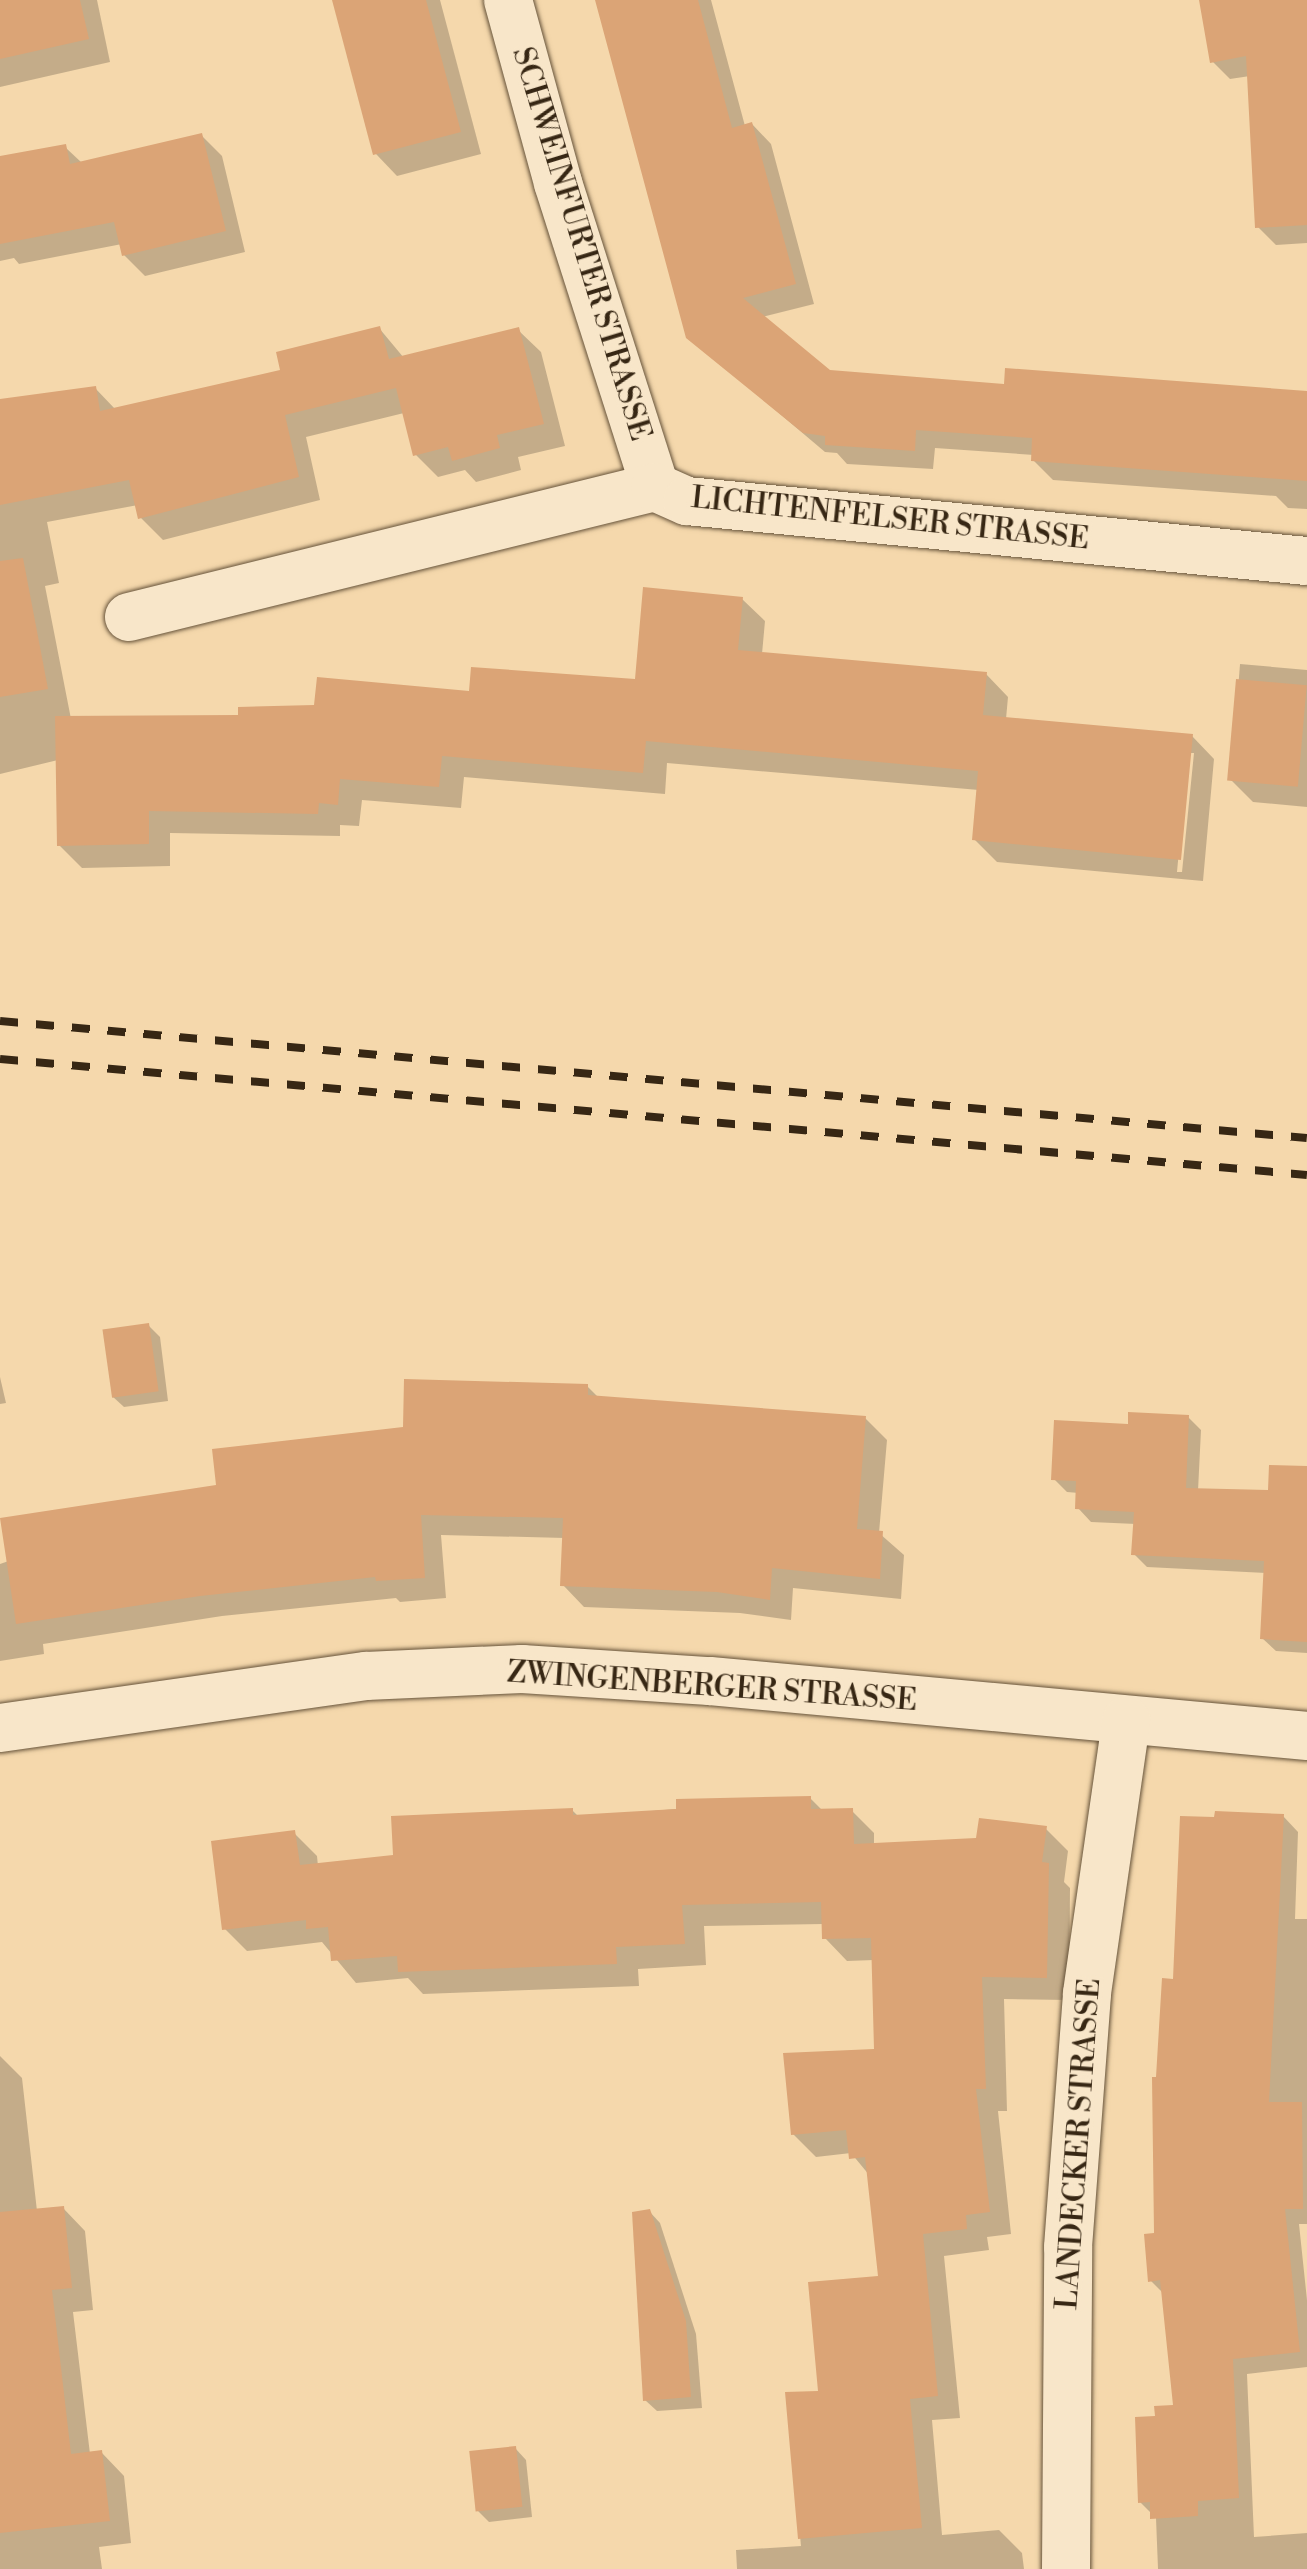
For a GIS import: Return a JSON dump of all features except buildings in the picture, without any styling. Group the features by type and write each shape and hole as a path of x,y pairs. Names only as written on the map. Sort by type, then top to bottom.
{"street":[{"name":"SCHWEINFURTER STRASSE","path":"508,0 558,182 655,487"},
{"name":"LICHTENFELSER STRASSE","path":"129,617 655,487 687,501 1307,562"},
{"name":"ZWINGENBERGER STRASSE","path":"0,1728 366,1676 522,1669 710,1681 1307,1736"},
{"name":"LANDECKER STRASSE","path":"1066,2569 1068,2247 1087,1993 1126,1722"}],"railway":[{"path":"0,1021 1307,1138"},
{"path":"0,1059 1307,1175"}]}
